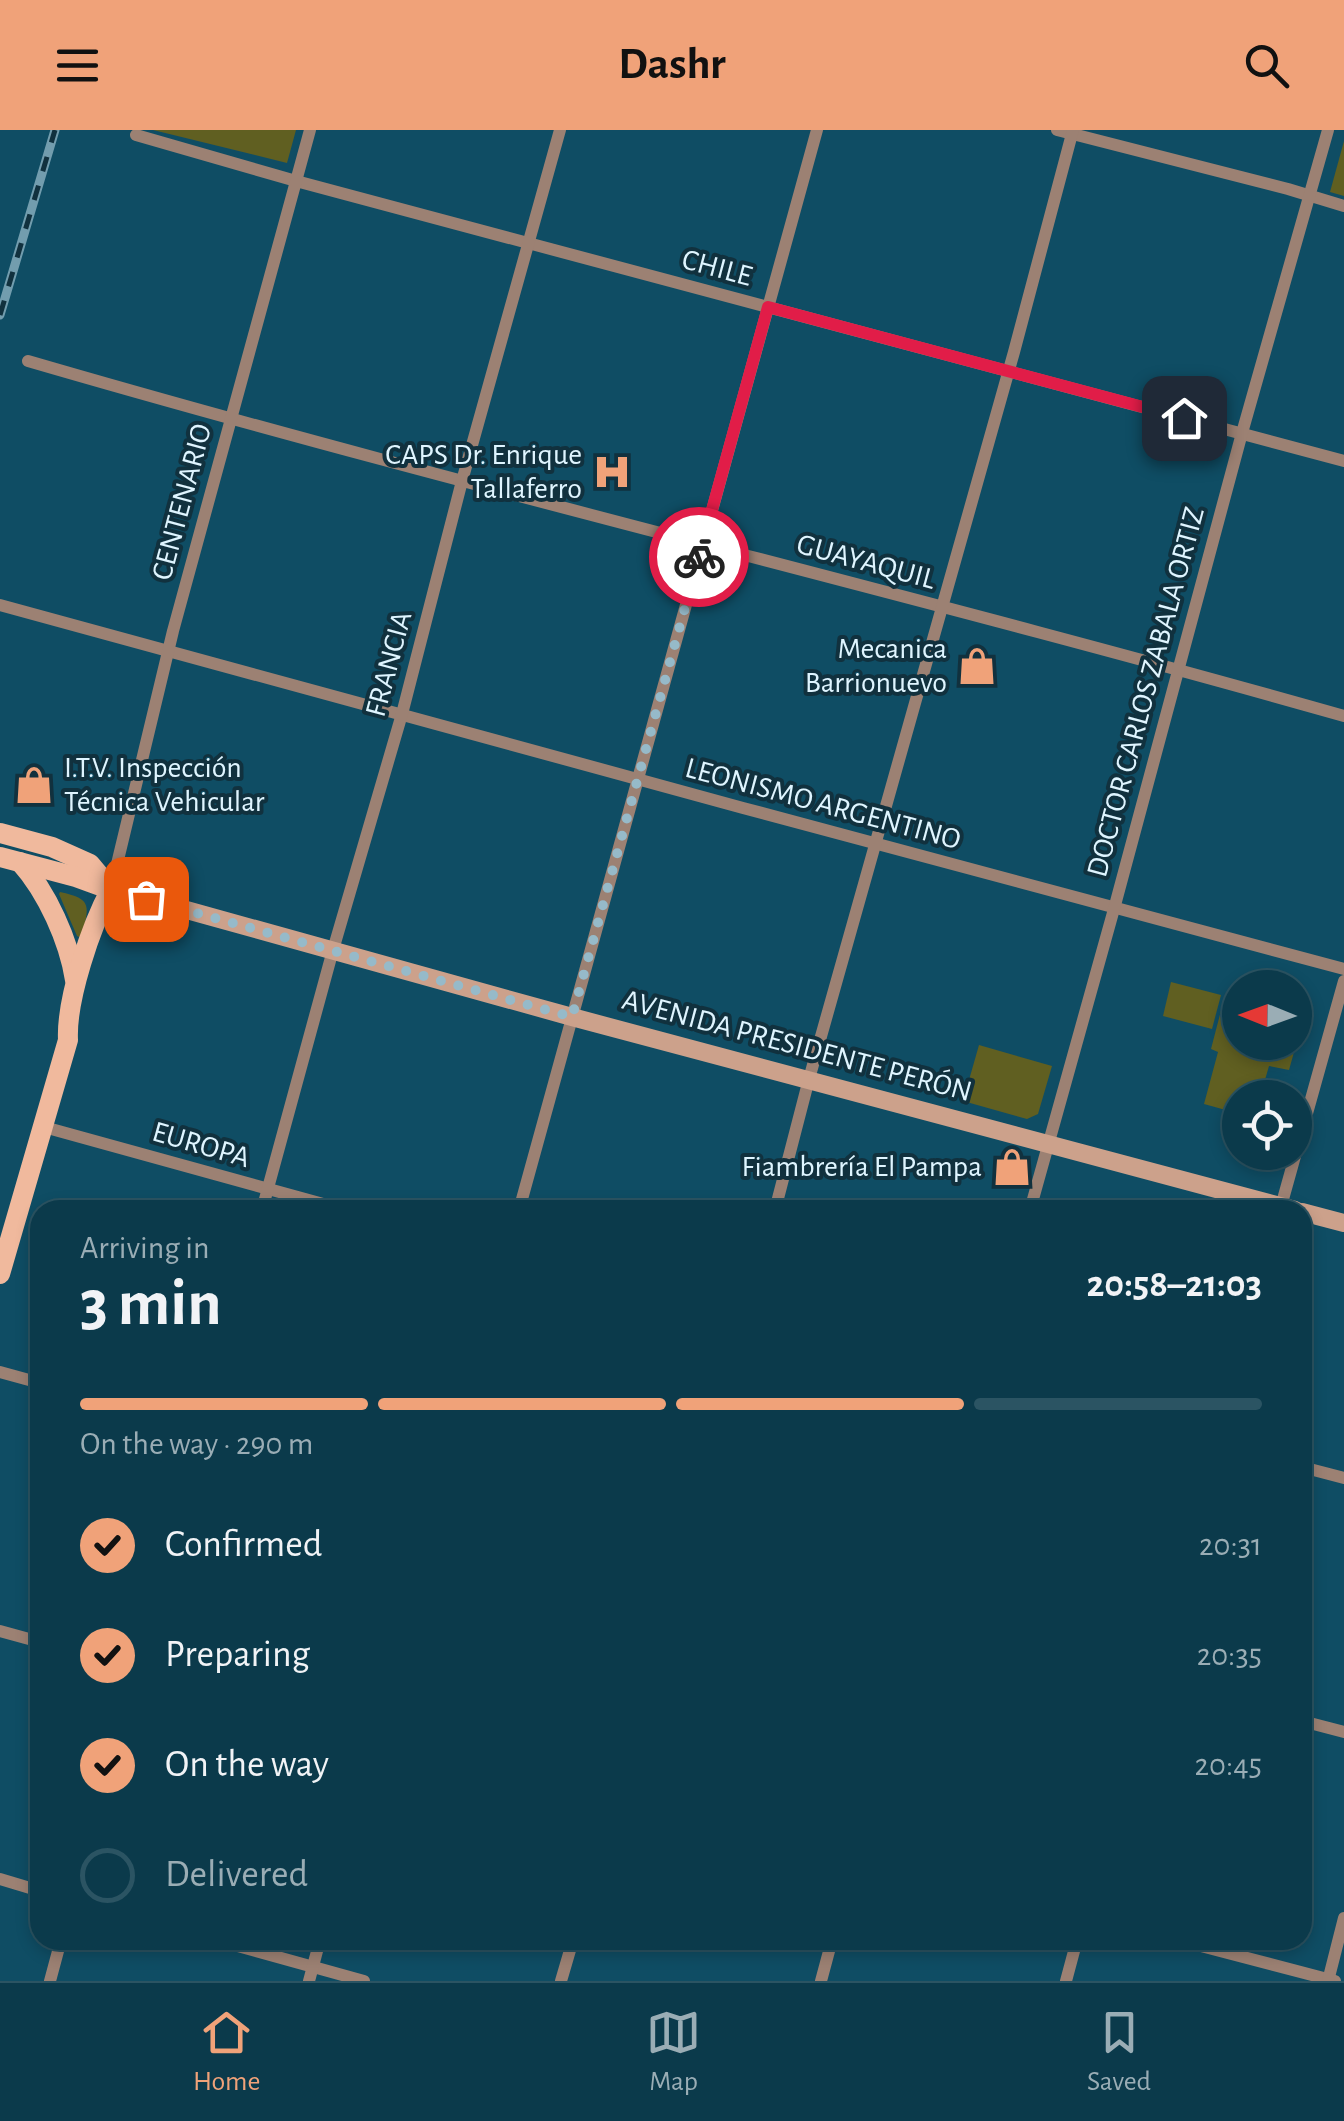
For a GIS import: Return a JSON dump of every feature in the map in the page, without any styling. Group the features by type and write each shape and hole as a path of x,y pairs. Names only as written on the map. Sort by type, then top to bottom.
{"main road":[{"name":"AVENIDA PRESIDENTE PERÓN","path":"0,833 52,846 90,864 111,889"},
{"name":"AVENIDA PRESIDENTE PERÓN","path":"10,859 572,1017 1252,1200"},
{"path":"10,859 34,877 43,893 68,951 76,987"},
{"path":"0,1274 68,1040 67,1024 76,987 98,914 111,889"},
{"path":"68,1040 80,1024 110,916 111,889"},
{"path":"1312,1215 1344,1223"}],"street":[{"name":"CENTENARIO","path":"111,889 168,650 310,130"},
{"name":"FRANCIA","path":"265,1200 560,130"},
{"path":"522,1200 817,130"},
{"path":"1057,130 1344,206"},
{"name":"DOCTOR CARLOS ZABALA ORTIZ","path":"1033,1200 1328,130"},
{"path":"777,1200 1009,372 1072,132"},
{"name":"CHILE","path":"136,135 1344,460"},
{"name":"GUAYAQUIL","path":"28,361 230,420 1178,668 1344,716"},
{"name":"LEONISMO ARGENTINO","path":"0,605 1344,969"},
{"path":"1287,1200 1344,981"},
{"name":"EUROPA","path":"44,1126 308,1200"},
{"path":"0,1372 30,1380"},
{"path":"1312,1470 1344,1478"},
{"path":"0,1630 30,1639"},
{"path":"1312,1724 1344,1732"},
{"path":"0,1880 30,1888"},
{"path":"1216,1950 1330,1980 1344,1918"},
{"path":"50,1981 58,1950"},
{"path":"244,1950 311,1974 364,1981"},
{"path":"561,1981 570,1950"},
{"path":"821,1981 829,1950"},
{"path":"1066,1981 1075,1950"}],"shaded area":[{"path":"153,130 296,130 287,163"},
{"path":"1344,141 1344,196 1330,192"},
{"path":"60,892 86,905 82,936 77,936"},
{"path":"1171,982 1221,995 1212,1029 1163,1016"},
{"path":"1222,1007 1222,1060 1292,1060 1289,1070 1269,1066 1265,1080 1222,1080 1222,1109 1204,1104 1218,1052 1211,1049"},
{"path":"979,1045 1052,1066 1038,1114 1027,1119 963,1101"}],"railway":[{"path":"0,315 55,130"}],"way so far":[{"path":"146,899 572,1017 699,557"}],"place":[{"name":"CAPS Dr. Enrique Tallaferro","path":"612,472"},
{"name":"Mecanica Barrionuevo","path":"977,666"},
{"name":"I.T.V. Inspección Técnica Vehicular","path":"34,785"},
{"name":"Fiambrería El Pampa","path":"1012,1167"}],"route":[{"path":"699,557 768,307 1184,418"}]}
